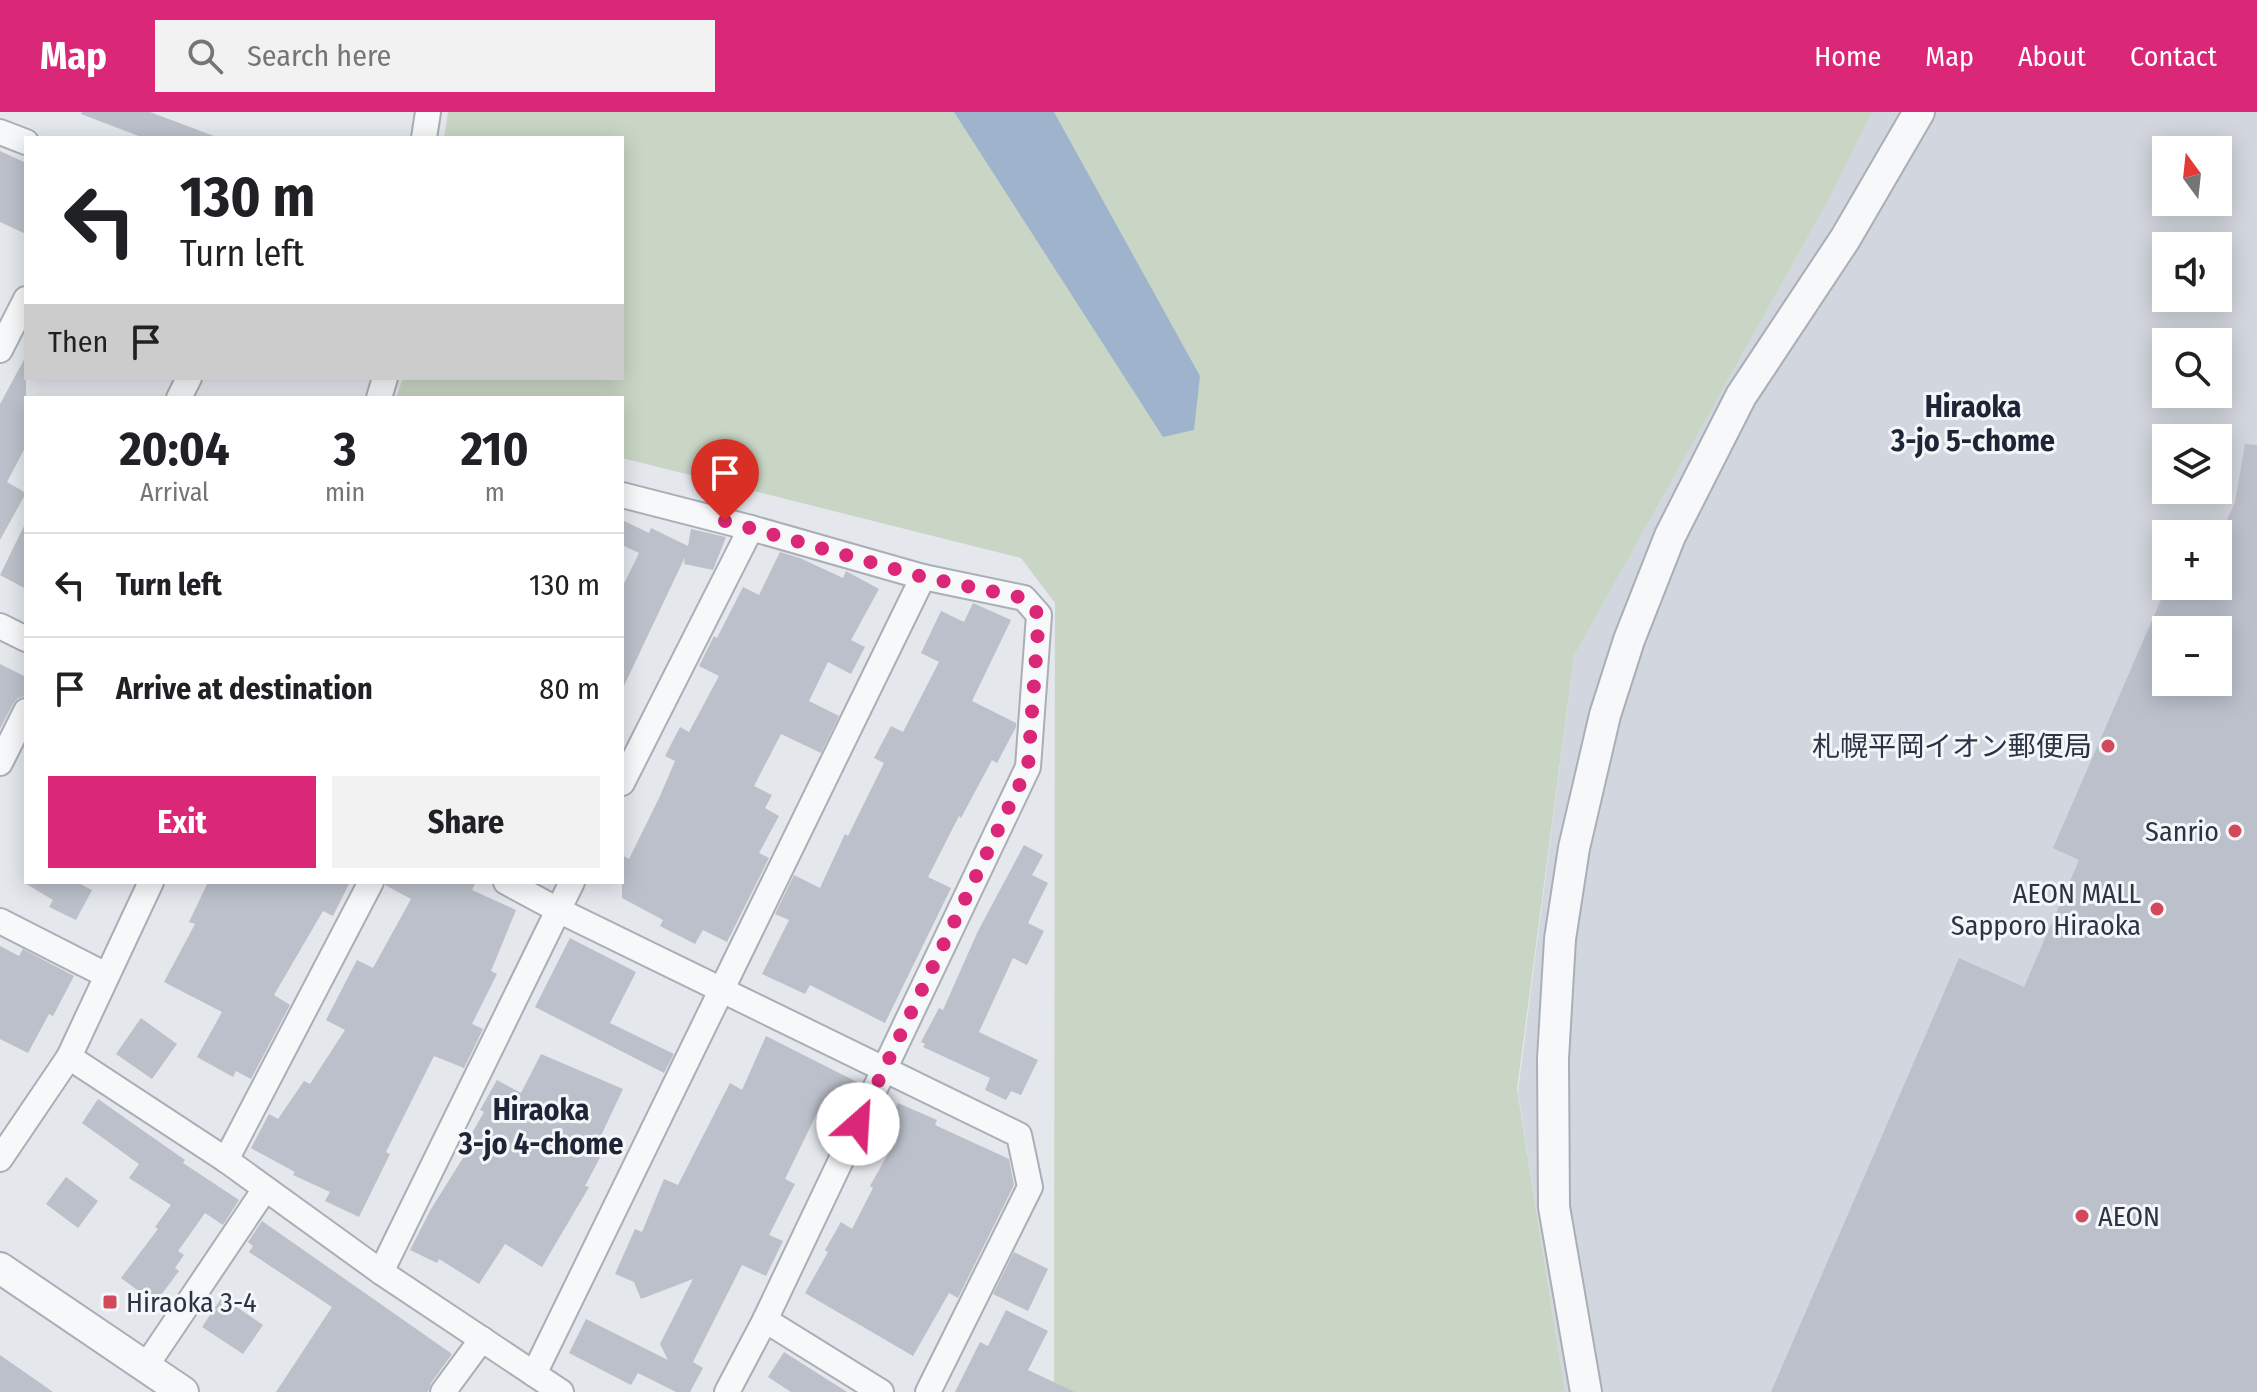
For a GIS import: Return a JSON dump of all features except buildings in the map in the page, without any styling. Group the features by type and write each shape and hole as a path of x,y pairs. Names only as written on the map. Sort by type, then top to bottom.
{"street":[{"path":"424,136 428,112"},
{"path":"1586,1392 1554,1207 1553,1059 1560,939 1574,848 1605,715 1629,640 1670,536 1734,409 1845,239 1919,112"},
{"path":"0,132 24,141"},
{"path":"0,350 24,303"},
{"path":"624,496 923,577 1024,598 1039,615 1028,767 765,1320 727,1392"},
{"path":"624,779 751,528"},
{"path":"534,1374 923,577"},
{"path":"0,626 24,638"},
{"path":"0,763 24,715"},
{"path":"0,1159 69,1057 150,884"},
{"path":"226,1160 370,884"},
{"path":"510,884 1019,1135 1030,1187 928,1392"},
{"path":"381,1272 571,884"},
{"path":"0,921 106,975"},
{"path":"69,1057 226,1160 381,1272 561,1392"},
{"path":"146,1366 265,1189"},
{"path":"0,1268 183,1392"},
{"path":"765,1320 881,1392"},
{"path":"443,1392 482,1339"}],"shaded area":[{"path":"1872,112 2257,112 2257,1392 1565,1392 1518,1092 1574,656 1828,201"}],"green space":[{"path":"448,112 1872,112 1828,201 1574,656 1517,1089 1565,1392 1054,1392 1055,603 1021,558 624,459 624,396 397,396 402,380 624,380 624,136 444,136"}],"water":[{"path":"954,112 1054,112 1200,376 1194,430 1163,437"}],"place":[{"name":"札幌平岡イオン郵便局","path":"2108,746"},
{"name":"Sanrio","path":"2235,831"},
{"name":"AEON MALL Sapporo Hiraoka","path":"2157,909"},
{"name":"AEON","path":"2082,1216"},
{"name":"Hiraoka 3-4","path":"110,1302"}],"district":[{"name":"Hiraoka 3-jo 5-chome","path":"1973,424"},
{"name":"Hiraoka 3-jo 4-chome","path":"541,1127"}],"route":[{"path":"725,521 923,577 1024,598 1039,615 1028,767 858,1124"}]}
